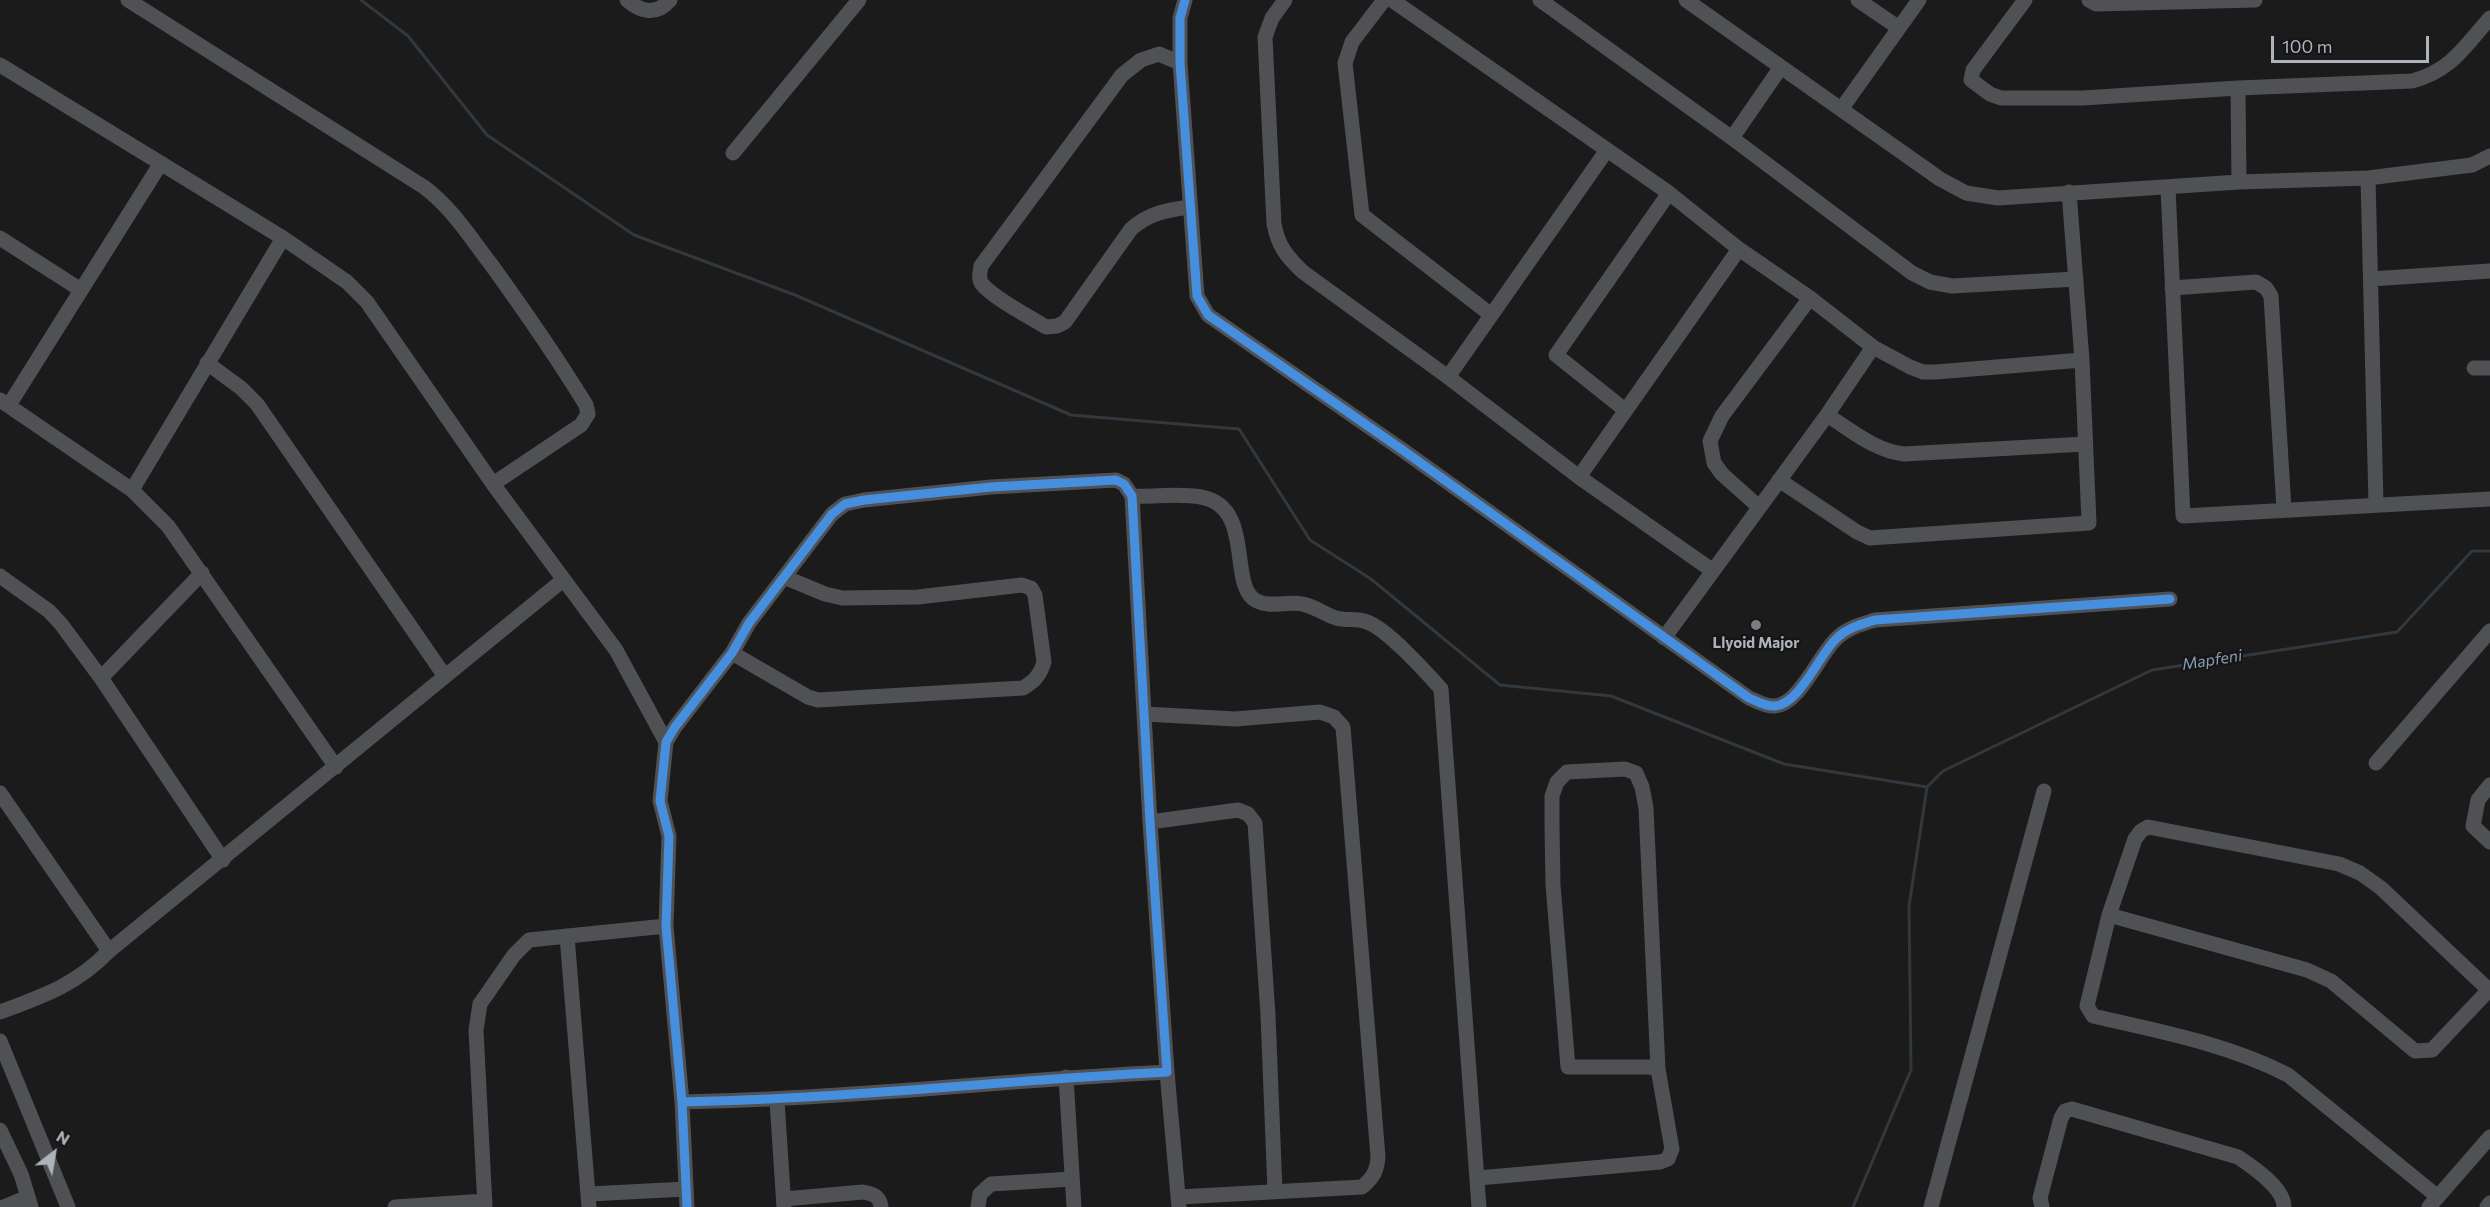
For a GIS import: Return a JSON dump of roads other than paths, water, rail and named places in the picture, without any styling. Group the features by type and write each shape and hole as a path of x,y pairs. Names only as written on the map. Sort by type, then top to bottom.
{"street":[{"path":"128,0 436,195 474,242 547,341 586,405 588,414 581,425 493,484"},
{"path":"627,0 646,12 657,11 670,0"},
{"path":"733,153 859,0"},
{"path":"1185,0 1180,18 1180,63 1190,207 1197,296 1200,305 1208,315 1404,450 1749,698 1776,706 1789,700 1836,638 1855,626 1875,620 2170,599"},
{"path":"1285,0 1272,18 1265,37 1274,224 1277,240 1285,255 1303,272 1448,377 1579,477 1713,571"},
{"path":"1384,0 1352,42 1345,63 1362,215 1490,314"},
{"path":"1392,0 1669,193 1739,249 1810,298 1873,347 1910,367 1923,372 2082,360"},
{"path":"1540,0 1732,138 1912,273 1930,282 1952,286 2076,279"},
{"path":"1858,0 1899,28"},
{"path":"1842,108 1918,0"},
{"path":"2025,0 1973,70 1971,80 1990,94 2001,98 2083,98 2238,88 2412,81 2432,76 2451,62 2490,18"},
{"path":"2089,0 2096,4 2255,0"},
{"path":"1692,2 1940,179 1966,193 1998,198 2239,182 2368,178 2472,165 2490,156"},
{"path":"1180,63 1159,54 1141,60 1122,75 981,266 979,277 982,284 992,292 1046,327 1057,326 1065,322 1139,221 1159,212 1190,207"},
{"path":"0,65 284,238 347,282 367,302 493,484 616,650 666,742"},
{"path":"1732,138 1781,67"},
{"path":"2238,88 2239,182"},
{"path":"1448,377 1607,150"},
{"path":"161,163 81,290 4,402 132,490 168,526 336,767"},
{"path":"2368,178 2376,504"},
{"path":"2168,188 2183,516 2376,504 2490,500"},
{"path":"1779,480 1857,532 1870,537 2089,523 2082,360 2069,192"},
{"path":"1625,410 1556,355 1669,193"},
{"path":"0,238 81,290"},
{"path":"132,490 284,238"},
{"path":"1579,477 1739,249"},
{"path":"2371,279 2490,271"},
{"path":"2172,288 2256,282 2266,288 2271,296 2284,509"},
{"path":"1759,507 1722,474 1714,463 1710,441 1722,416 1810,298"},
{"path":"1664,638 1827,416 1873,347"},
{"path":"207,363 241,388 257,404 444,675"},
{"path":"2474,368 2490,368"},
{"path":"1827,416 1880,449 1891,453 2085,444"},
{"path":"687,1207 682,1102 666,926 669,836 660,801 666,742 732,652 749,623 832,514 845,504 992,487 1116,480 1124,484 1132,496 1150,822 1167,1072 1179,1202 1275,1191 1362,1187 1371,1180 1377,1169 1378,1157 1343,728 1335,717 1320,712 1234,719 1145,714"},
{"path":"1132,496 1201,497 1218,504 1227,511 1233,526 1246,591 1252,598 1259,603 1301,604 1333,617 1369,622 1394,642 1441,689 1479,1207"},
{"path":"101,678 202,573"},
{"path":"0,576 49,611 101,678 224,860"},
{"path":"732,652 808,697 818,700 1023,688 1035,681 1041,672 1044,662 1035,595 1031,588 1022,585 918,597 842,598 825,594 784,577"},
{"path":"0,1012 56,991 91,970 109,951 224,860 444,675 563,580"},
{"path":"2376,763 2490,631"},
{"path":"1478,1179 1660,1162 1668,1159 1672,1149 1658,1069 1646,808 1642,787 1636,773 1625,769 1567,772 1557,782 1552,796 1552,825 1553,885 1568,1067 1658,1069"},
{"path":"2490,785 2478,800 2473,826 2490,842"},
{"path":"1931,1207 2044,791"},
{"path":"0,793 109,951"},
{"path":"1150,822 1238,810 1248,814 1255,823 1268,1015 1275,1191"},
{"path":"2109,915 2307,970 2331,981 2415,1051 2432,1050 2489,990 2381,888 2360,873 2339,864 2148,827 2141,831 2135,839 2109,915 2087,1006 2093,1016 2203,1042 2288,1075 2433,1202 2490,1137"},
{"path":"395,1207 485,1204 476,1030 480,1004 522,946 529,940 666,926"},
{"path":"567,936 589,1201 686,1189"},
{"path":"0,1041 68,1207"},
{"path":"682,1102 777,1101 1066,1077 1167,1072"},
{"path":"1066,1077 1074,1207"},
{"path":"777,1101 784,1203 864,1192 874,1195 880,1202 880,1207"},
{"path":"2042,1207 2040,1198 2061,1118 2065,1111 2072,1109 2222,1150 2238,1157 2253,1167 2281,1194 2284,1207"},
{"path":"0,1130 21,1174 29,1202 4,1207"},
{"path":"978,1207 980,1194 991,1184 1072,1179"},
{"path":"2487,1207 2490,1203"}],"waterway":[{"path":"361,0 408,36 487,135 634,235 795,295 1071,415 1239,429 1310,540 1371,579 1500,685 1611,696 1784,764 1927,787"},
{"name":"Mapfeni","path":"1927,787 1943,771 2152,670 2397,632 2472,551 2490,551"},
{"path":"1853,1207 1911,1070 1909,906 1927,787"}],"place":[{"name":"Llyoid Major","path":"1756,625"}]}
